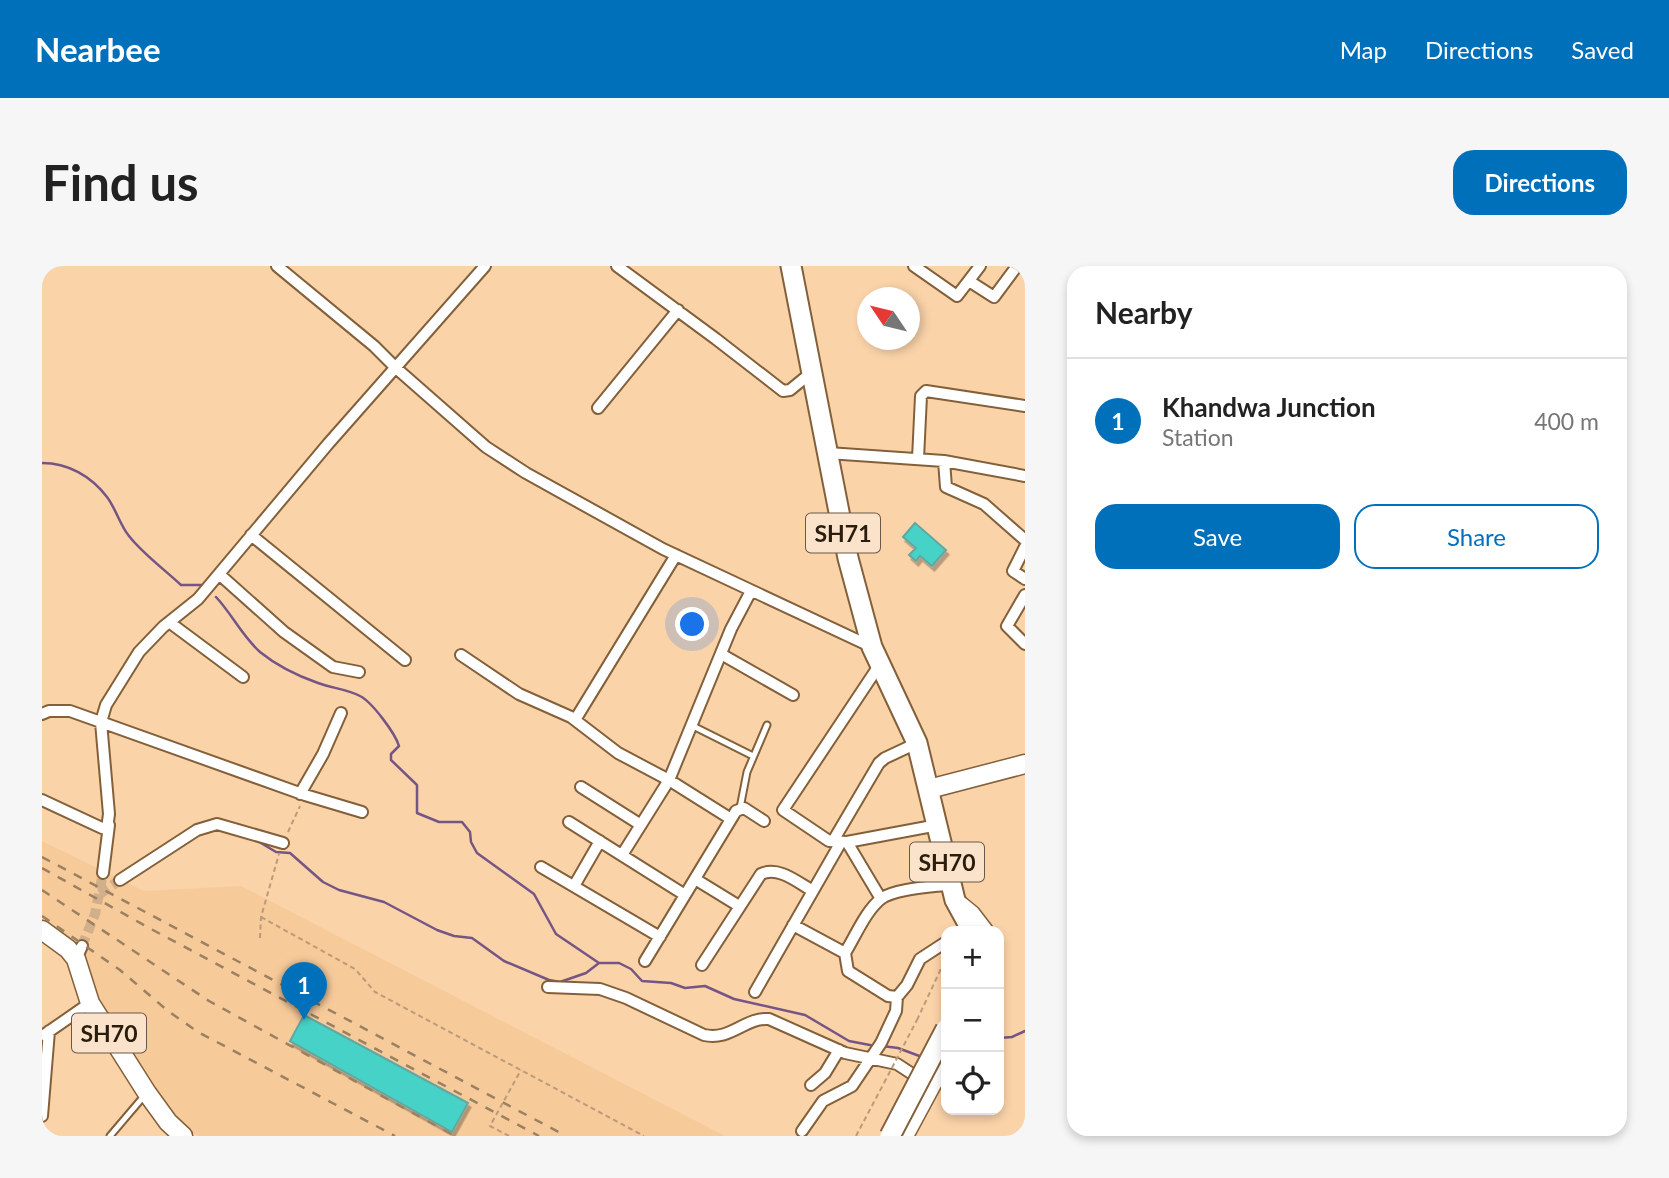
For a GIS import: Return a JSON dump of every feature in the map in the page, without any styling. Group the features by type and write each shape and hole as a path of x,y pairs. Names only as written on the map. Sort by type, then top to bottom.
{"highway":[{"name":"SH71","path":"791,266 848,558 876,655 917,743 929,789"},
{"name":"SH70","path":"929,789 954,892 970,926"},
{"path":"890,1136 941,1039"}],"main road":[{"path":"929,789 1025,764"},
{"name":"SH70","path":"42,930 68,950 79,952 84,990 90,1003 147,1093 181,1135"}],"street":[{"path":"277,266 374,346 486,447 560,492 676,555 876,655 783,810 829,841 840,842 938,825"},
{"path":"103,873 109,825 101,722 106,705 139,652 169,622 198,599 328,444 485,266"},
{"path":"617,266 783,391 790,390 812,372"},
{"path":"914,266 957,296 981,266"},
{"path":"969,281 994,297 1017,266"},
{"path":"598,408 678,310"},
{"path":"918,459 921,396 926,391 1025,406"},
{"path":"828,453 944,461 1025,476"},
{"path":"944,461 946,486 984,504 1025,540"},
{"path":"251,535 405,660"},
{"path":"1025,547 1013,571 1025,579"},
{"path":"575,720 676,555"},
{"path":"219,574 284,632 333,667 359,672"},
{"path":"622,855 669,780 731,629 751,591"},
{"path":"1025,595 1007,626 1025,644"},
{"path":"169,622 243,677"},
{"path":"721,654 793,695"},
{"path":"461,656 519,694 575,720 618,753 669,780 731,819"},
{"path":"42,714 49,711 70,711 303,794 362,812"},
{"path":"303,794 341,713"},
{"path":"755,992 840,842 879,763 917,743"},
{"path":"581,787 641,825"},
{"path":"42,800 102,828 107,829 109,825"},
{"path":"645,961 740,808 764,821"},
{"path":"569,822 685,895"},
{"path":"120,880 197,830 217,824 284,842"},
{"path":"573,886 600,841"},
{"path":"840,842 881,899"},
{"path":"541,867 660,937"},
{"path":"702,965 761,874 770,870 781,873 813,891"},
{"path":"695,879 739,906"},
{"path":"897,998 888,996 848,971 845,953 873,907 881,899 891,893 954,892 981,926"},
{"path":"793,925 845,953"},
{"path":"802,1131 822,1101 848,1090 881,1043 896,1011 897,998 920,959 941,945"},
{"path":"548,987 600,989 714,1037 725,1035 756,1020 769,1019 839,1050 939,1073 905,1136"},
{"path":"42,1116 46,1034 90,1003"},
{"path":"811,1084 825,1073 839,1050"}],"lane":[{"path":"691,725 753,755"},
{"path":"740,808 743,786 753,755 767,725"},
{"path":"110,1136 147,1093"}],"path":[{"path":"284,842 303,794"},
{"path":"260,938 261,917 276,863"},
{"path":"261,917 355,969 376,992 644,1136"},
{"path":"856,1136 941,969"},
{"path":"509,1136 490,1126 521,1070"}],"shaded area":[{"path":"42,841 144,891 241,886 725,1136 198,1136 163,1104 88,988 85,956 42,926"}],"building":[{"path":"915,523 946,550 932,566 920,556 916,561 909,555 916,548 903,537"},
{"path":"304,1015 468,1103 452,1132 290,1041"}],"waterway":[{"path":"42,463 70,468 94,483 107,497 126,532 147,555 181,585 203,585"},
{"path":"216,597 248,639 266,657 303,677 365,699 397,740 399,746 391,754 391,760 417,785 417,813 439,822 462,822 470,832 471,842 477,853 534,894 556,934 599,963 619,963 631,969 642,981 671,983 685,988 705,986 734,999 805,1015 849,1041 875,1046"},
{"path":"256,840 276,852 290,853 323,882 339,890 384,902 437,930 472,938 504,961 549,980 560,982 586,973 599,963"},
{"path":"1004,1038 1025,1031"},
{"path":"882,1046 898,1048 922,1057"}],"tunnel":[{"path":"82,946 95,914 103,873"},
{"path":"100,894 120,880"}],"railway":[{"path":"42,857 566,1136"},
{"path":"42,868 539,1136"},
{"path":"42,890 209,1001 455,1136"},
{"path":"42,916 120,970 168,1011 198,1032 395,1136"}],"place":[{"name":"Khandwa Junction","path":"304,1020"}]}
